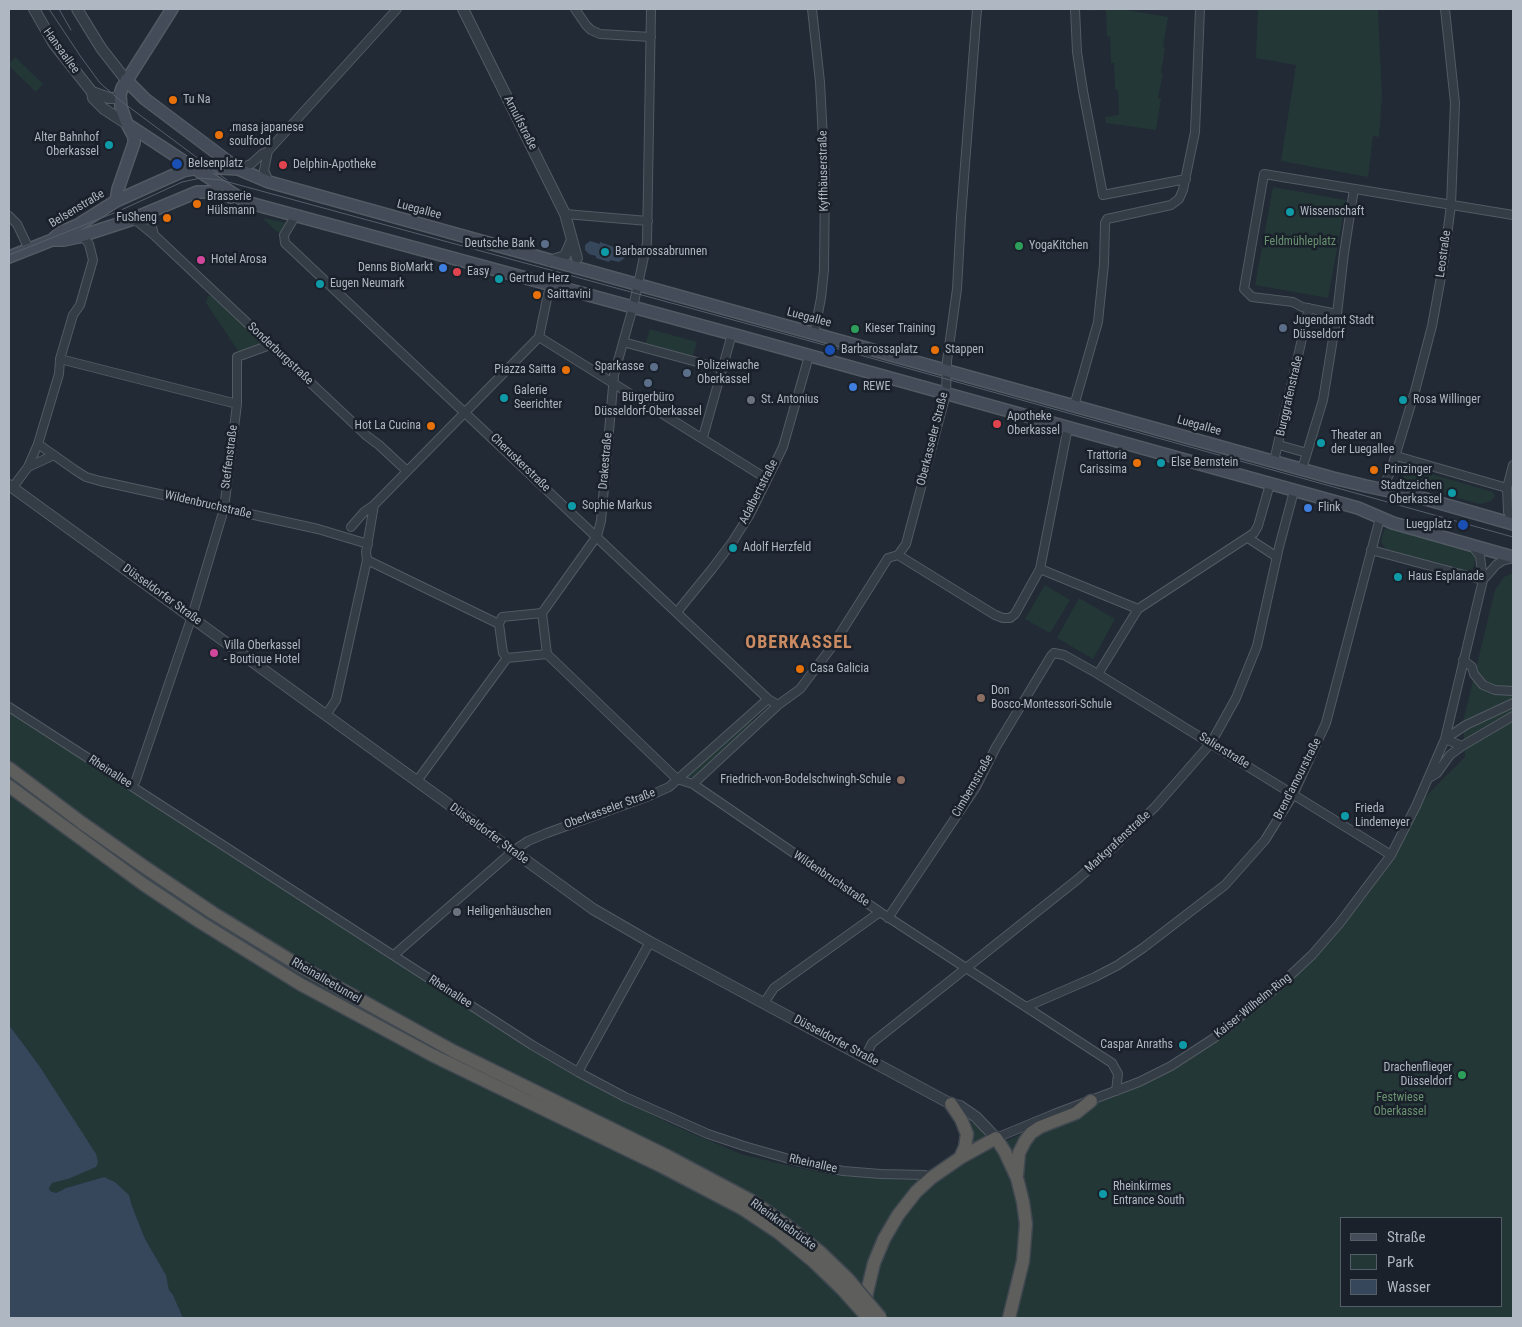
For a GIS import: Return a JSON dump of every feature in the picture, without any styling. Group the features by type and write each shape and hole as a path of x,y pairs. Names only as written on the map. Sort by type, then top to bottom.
{"highway":[{"name":"Rheinalleetunnel","path":"9,768 82,823 154,873 206,908 303,968 453,1051 665,1161"},
{"name":"Rheinalleetunnel","path":"9,786 158,894 300,984 432,1056 665,1161"},
{"path":"1017,1178 1019,1153 1031,1133 1040,1127 1076,1112 1091,1101"},
{"path":"950,1104 961,1119 967,1134 965,1147 960,1158"},
{"path":"866,1318 867,1292 874,1263 898,1215 916,1192 931,1178 960,1158 996,1138 1006,1152 1017,1178 1026,1224 1023,1261 1009,1318"},
{"name":"Rheinkniebrücke","path":"665,1161 780,1233 842,1289 866,1318"},
{"name":"Rheinkniebrücke","path":"665,1161 750,1200 785,1224 820,1252 849,1280 881,1318"}],"main road":[{"path":"116,202 118,189 134,143 134,137 121,106 120,96 126,80 172,9"},
{"name":"Luegallee","path":"126,80 145,99 238,169 270,182 585,271 637,289 814,334 1302,469 1422,498 1513,524"},
{"path":"127,124 246,202"},
{"path":"116,202 183,171 194,168 238,169"},
{"path":"130,220 189,195 206,192 220,193 246,202 732,334 1358,508 1380,518 1513,557"},
{"name":"Belsenstraße","path":"9,257 52,240 61,232 78,225 116,202"},
{"name":"Belsenstraße","path":"52,240 78,237 130,220"},
{"path":"577,258 585,271"}],"street":[{"name":"Hansaallee","path":"34,9 54,44 92,92 93,98 127,124"},
{"path":"77,9 101,48 126,80"},
{"path":"238,169 251,164 268,151 398,9"},
{"name":"Arnulfstraße","path":"463,9 565,214 577,258"},
{"path":"576,9 591,30 600,34 651,37"},
{"name":"Drakestraße","path":"542,613 597,536 601,521 614,376 648,243 651,9"},
{"name":"Kyffhäuserstraße","path":"812,9 820,82 825,178 824,270 814,334"},
{"name":"Oberkasseler Straße","path":"693,784 778,705 800,690 831,648 888,558 898,555 903,550 946,394 946,370 957,289 960,217 977,9"},
{"path":"1075,9 1083,91 1104,195 1186,179"},
{"path":"1074,406 1098,322 1104,264 1105,222 1109,217 1171,205 1179,199 1186,179 1195,132 1200,9"},
{"name":"Leostraße","path":"1379,489 1387,479 1396,456 1418,383 1432,326 1443,266 1451,205 1456,104 1445,9"},
{"path":"92,92 108,98 120,96"},
{"path":"268,151 264,170 270,182"},
{"path":"1337,314 1292,302 1252,297 1244,289 1264,174 1513,215"},
{"path":"1302,469 1323,400 1354,189"},
{"path":"154,210 152,227 155,236"},
{"path":"565,214 648,221"},
{"name":"Cheruskerstraße","path":"296,215 284,236 285,243 768,698 778,705"},
{"path":"9,216 17,224 29,249"},
{"name":"Sonderburgstraße","path":"130,220 138,222 155,236 366,436 379,445 406,471"},
{"path":"11,486 28,467 38,444 59,374 60,359 73,315 80,305 93,260 89,244 85,239 78,237"},
{"path":"550,261 565,256 572,239"},
{"path":"351,527 539,337 548,294 554,286"},
{"name":"Burggrafenstraße","path":"1274,461 1309,308"},
{"path":"703,437 732,334"},
{"path":"539,337 768,478"},
{"path":"624,342 723,369"},
{"name":"Steffenstraße","path":"132,786 136,780 192,616 224,509 237,404 238,357 270,345"},
{"name":"Adalbertstraße","path":"677,612 733,541 750,514 782,447 809,356"},
{"path":"60,359 237,404"},
{"path":"898,555 995,615 1010,618 1015,614 1040,569 1068,428"},
{"name":"Wildenbruchstraße","path":"38,444 86,476 318,529 368,544"},
{"name":"Burggrafenstraße","path":"1279,445 1307,453"},
{"path":"28,467 54,455"},
{"path":"1396,456 1507,488"},
{"path":"1513,465 1507,488 1508,512 1513,520"},
{"path":"1098,674 1138,609 1248,538 1258,526 1270,484"},
{"name":"Düsseldorfer Straße","path":"11,486 593,909 650,942 950,1104 960,1106 976,1117 996,1138"},
{"name":"Markgrafenstraße","path":"865,1057 872,1043 1078,879 1116,845 1155,808 1211,743 1236,698 1257,646 1294,491"},
{"path":"326,715 336,700 367,560 374,505"},
{"name":"Brend'amourstraße","path":"1026,1007 1118,965 1189,914 1225,885 1265,840 1293,795 1326,722 1380,518"},
{"path":"1248,538 1277,557"},
{"name":"Kaiser-Wilhelm-Ring","path":"996,1138 1139,1082 1171,1066 1221,1033 1282,984 1340,924 1391,855 1429,778 1445,739 1483,580 1480,556 1471,545"},
{"path":"1372,550 1483,580 1496,565 1513,557"},
{"path":"367,560 499,624"},
{"path":"1040,569 1138,609"},
{"path":"417,781 507,658 547,654 542,613 502,617 499,624 503,653 507,658"},
{"name":"Salierstraße","path":"1054,653 1064,654 1098,674 1391,855"},
{"name":"Cimbernstraße","path":"888,918 976,786 996,747 1054,653"},
{"name":"Wildenbruchstraße","path":"547,654 677,779 693,784 888,918 1112,1063 1118,1074 1116,1091"},
{"path":"1463,660 1472,667 1474,674 1483,685 1496,690 1513,691"},
{"name":"Oberkasseler Straße","path":"394,955 513,851 528,841 547,833 669,787 768,698"},
{"path":"1445,739 1466,724 1513,703"},
{"name":"Rheinallee","path":"9,707 532,1045 578,1072 673,1119 744,1146 796,1161 843,1171 925,1175 931,1178"},
{"name":"Kaiser-Wilhelm-Ring","path":"1429,778 1437,773 1450,755 1462,746 1513,716"},
{"path":"1445,739 1462,746"},
{"path":"764,1003 774,988 880,912"},
{"path":"578,1072 650,942"}],"green space":[{"path":"1088,9 1120,9 1168,17 1163,47 1165,48 1161,73 1163,73 1158,98 1161,99 1156,130 1106,123 1105,117 1119,115 1114,63 1111,63 1110,37 1107,36 1106,10 1087,11"},
{"path":"1258,9 1378,9 1382,97 1379,137 1373,136 1368,177 1281,161 1296,65 1256,58"},
{"path":"15,57 43,84 36,92 9,66"},
{"name":"Feldmühleplatz","path":"1273,187 1346,200 1328,298 1255,285"},
{"path":"265,218 286,223 281,235 264,220"},
{"path":"208,296 212,296 261,342 260,344 239,352 206,303"},
{"path":"650,329 697,342 692,359 645,346"},
{"path":"1414,469 1493,492 1495,496 1491,501 1480,504 1398,480"},
{"path":"1389,526 1472,551 1476,556 1474,566 1466,571 1386,549 1381,542 1384,530"},
{"name":"Festwiese Oberkassel","path":"1513,573 1513,1318 183,1318 169,1290 166,1275 145,1239 129,1195 115,1182 104,1177 66,1188 56,1193 50,1191 49,1188 52,1183 68,1179 38,1064 9,1025 9,710 483,1019 578,1075 670,1124 741,1154 794,1167 839,1176 939,1179 963,1161 1054,1119 1142,1085 1173,1068 1245,1020 1312,956 1391,856 1416,806 1465,757 1463,722 1495,590 1504,577"},
{"path":"1045,585 1070,600 1050,633 1025,619"},
{"path":"1079,598 1115,619 1093,659 1057,638"},
{"path":"750,719 753,723 694,777 688,777 687,774"},
{"path":"974,1122 982,1130 986,1138 971,1146 968,1125"}],"water":[{"name":"Barbarossabrunnen","path":"590,241 600,244 600,242 622,250 625,253 625,258 619,262 610,260 609,262 596,258 596,256 589,254 585,250 585,245"},
{"path":"9,1025 38,1064 96,1154 98,1162 96,1167 68,1179 52,1183 49,1188 50,1191 56,1193 66,1188 104,1177 115,1182 129,1195 145,1239 166,1275 169,1290 183,1318 9,1318"}],"tram line":[{"path":"49,9 100,83 121,101 227,180"},
{"path":"59,9 71,30"},
{"path":"9,255 119,211 182,182 201,178 221,180 781,333 1513,537"}],"place":[{"name":"Tu Na","path":"173,100"},
{"name":".masa japanese soulfood","path":"219,135"},
{"name":"Alter Bahnhof Oberkassel","path":"109,145"},
{"name":"Belsenplatz","path":"177,164"},
{"name":"Delphin-Apotheke","path":"283,165"},
{"name":"Brasserie Hülsmann","path":"197,204"},
{"name":"Wissenschaft","path":"1290,212"},
{"name":"FuSheng","path":"167,218"},
{"name":"Deutsche Bank","path":"545,244"},
{"name":"YogaKitchen","path":"1019,246"},
{"name":"Barbarossabrunnen","path":"605,252"},
{"name":"Hotel Arosa","path":"201,260"},
{"name":"Denns BioMarkt","path":"443,268"},
{"name":"Easy","path":"457,272"},
{"name":"Gertrud Herz","path":"499,279"},
{"name":"Eugen Neumark","path":"320,284"},
{"name":"Saittavini","path":"537,295"},
{"name":"Jugendamt Stadt Düsseldorf","path":"1283,328"},
{"name":"Kieser Training","path":"855,329"},
{"name":"Barbarossaplatz","path":"830,350"},
{"name":"Stappen","path":"935,350"},
{"name":"Sparkasse","path":"654,367"},
{"name":"Piazza Saitta","path":"566,370"},
{"name":"Polizeiwache Oberkassel","path":"687,373"},
{"name":"Bürgerbüro Düsseldorf-Oberkassel","path":"648,383"},
{"name":"REWE","path":"853,387"},
{"name":"Galerie Seerichter","path":"504,398"},
{"name":"St. Antonius","path":"751,400"},
{"name":"Rosa Willinger","path":"1403,400"},
{"name":"Apotheke Oberkassel","path":"997,424"},
{"name":"Hot La Cucina","path":"431,426"},
{"name":"Theater an der Luegallee","path":"1321,443"},
{"name":"Trattoria Carissima","path":"1137,463"},
{"name":"Else Bernstein","path":"1161,463"},
{"name":"Prinzinger","path":"1374,470"},
{"name":"Stadtzeichen Oberkassel","path":"1452,493"},
{"name":"Sophie Markus","path":"572,506"},
{"name":"Flink","path":"1308,508"},
{"name":"Luegplatz","path":"1463,525"},
{"name":"Adolf Herzfeld","path":"733,548"},
{"name":"Haus Esplanade","path":"1398,577"},
{"name":"Villa Oberkassel - Boutique Hotel","path":"214,653"},
{"name":"Casa Galicia","path":"800,669"},
{"name":"Don Bosco-Montessori-Schule","path":"981,698"},
{"name":"Friedrich-von-Bodelschwingh-Schule","path":"901,780"},
{"name":"Frieda Lindemeyer","path":"1345,816"},
{"name":"Heiligenhäuschen","path":"457,912"},
{"name":"Caspar Anraths","path":"1183,1045"},
{"name":"Drachenflieger Düsseldorf","path":"1462,1075"},
{"name":"Rheinkirmes Entrance South","path":"1103,1194"}],"district":[{"name":"OBERKASSEL","path":"799,643"}]}
